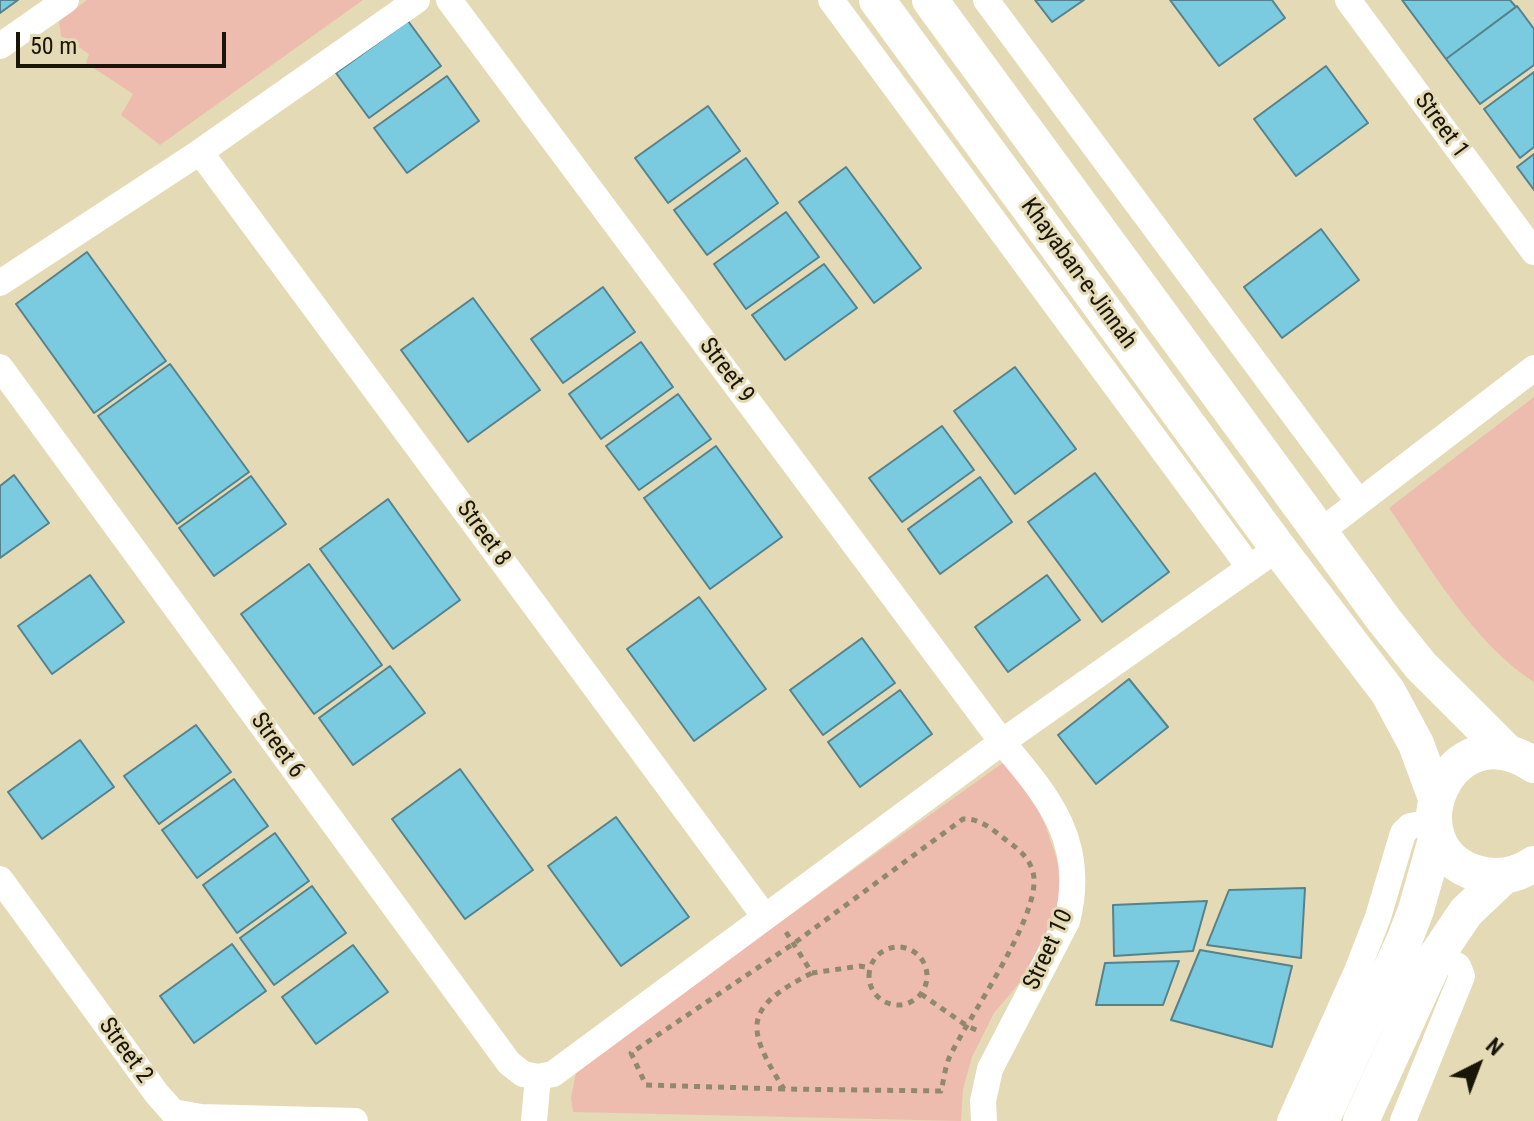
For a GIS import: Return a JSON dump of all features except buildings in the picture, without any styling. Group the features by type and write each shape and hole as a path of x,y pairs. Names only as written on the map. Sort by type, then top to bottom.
{"main road":[{"name":"Khayaban-e-Jinnah","path":"877,0 1264,558 1388,692 1416,744 1436,819 1457,863 1471,872 1487,876 1519,870"},
{"name":"Khayaban-e-Jinnah","path":"930,0 1421,666 1521,759"},
{"path":"1321,1121 1416,910 1450,772 1476,755 1521,759"},
{"path":"1361,1121 1437,955 1466,912 1519,870"}],"street":[{"path":"0,46 66,0"},
{"path":"0,283 200,152 417,0"},
{"name":"Street 9","path":"449,0 1002,742"},
{"path":"534,1121 538,1077 553,1074 1002,742 1264,558 831,0"},
{"path":"986,0 1358,501"},
{"name":"Street 1","path":"1348,0 1534,252"},
{"name":"Street 8","path":"200,152 769,914"},
{"name":"Street 6","path":"0,367 509,1063 523,1074 538,1077"},
{"path":"1320,532 1534,368"},
{"name":"Street 10","path":"984,1121 984,1085 990,1069 1067,921 1072,899 1073,870 1068,838 1034,780 1002,742"},
{"path":"1290,1121 1363,957 1403,833 1410,826 1436,819"},
{"name":"Street 2","path":"0,879 173,1112 201,1119 355,1121"},
{"path":"1403,1121 1462,976 1458,966 1437,955"}],"path":[{"path":"973,818 1023,853 1031,866 1034,880 1030,907 967,1026 948,1059 941,1091 646,1085 631,1053 793,944 963,819 973,818"},
{"path":"769,914 812,973"},
{"path":"892,948 911,951 925,965 926,985 921,994 905,1005 885,1002 872,987 870,968 882,952 892,948"},
{"path":"784,1089 762,1052 755,1027 758,1015 767,1002 778,992 812,973 860,966 870,968"},
{"path":"921,994 967,1026"}],"shaded area":[{"path":"87,0 363,0 160,145 121,115 133,94 86,63 89,54 61,36 59,21"},
{"path":"1534,397 1534,682 1512,666 1472,626 1389,508"},
{"path":"1004,762 1027,786 1046,827 1059,866 1060,912 1027,974 994,1013 972,1057 963,1089 961,1121 573,1112 571,1098 577,1067"}]}
